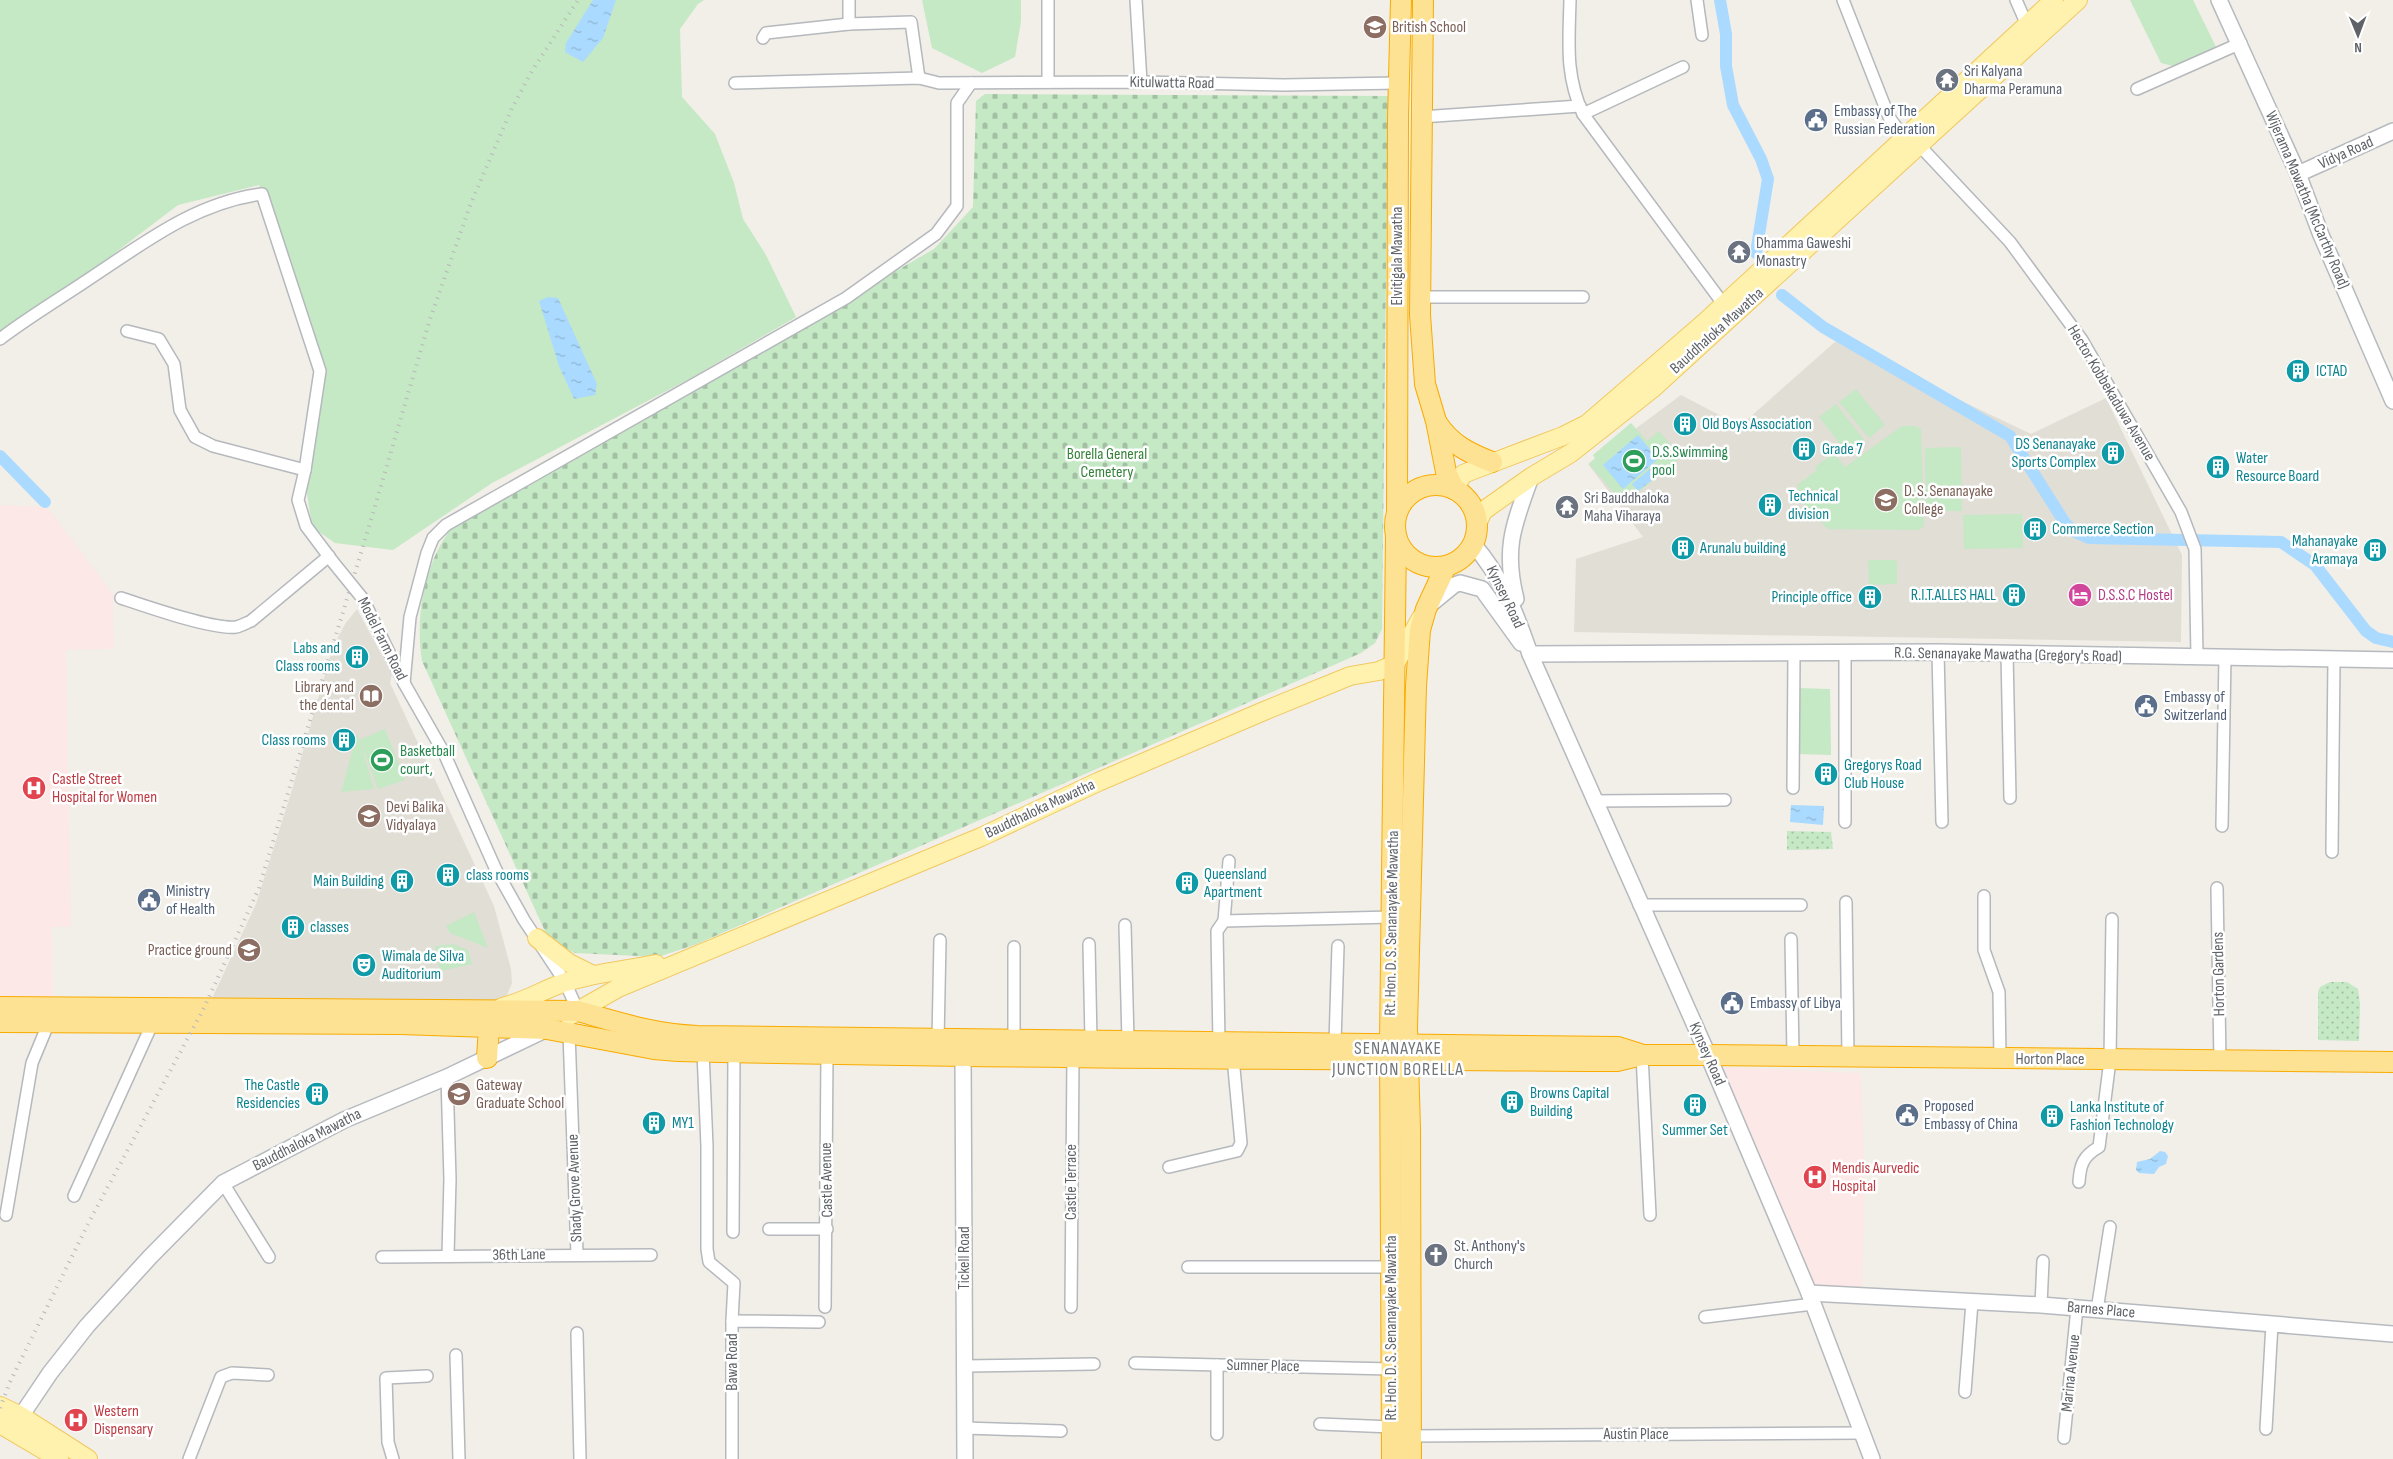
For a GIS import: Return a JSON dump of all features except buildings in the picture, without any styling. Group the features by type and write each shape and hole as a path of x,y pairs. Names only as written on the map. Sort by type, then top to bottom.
{"highway":[{"name":"Elvitigala Mawatha","path":"1397,512 1398,83 1401,0"},
{"name":"Elvitigala Mawatha","path":"1423,0 1420,297 1425,384 1436,421 1446,472 1454,489"},
{"path":"1436,421 1446,437 1466,452 1492,462"},
{"path":"1434,486 1454,489 1470,503 1478,524 1474,544 1458,562 1446,566 1434,567 1415,562 1401,549 1396,537 1394,524 1397,512 1404,500 1414,491 1434,486"},
{"name":"Rt. Hon. D. S. Senanayake Mawatha","path":"1396,537 1392,917 1399,1052 1411,1459"},
{"name":"Rt. Hon. D. S. Senanayake Mawatha","path":"1392,1459 1390,1267 1399,1052 1407,1027 1416,686 1420,630 1426,609 1446,566"},
{"path":"0,1007 488,1019 654,1049 703,1052 963,1058 1073,1056 1233,1058 1399,1052"},
{"path":"0,1022 401,1024 578,1011 638,1030 667,1035 820,1040 1091,1040 1128,1042 1335,1043 1399,1052"},
{"path":"487,1058 488,1019"},
{"name":"Horton Place","path":"1399,1052 1618,1047 1642,1055 2393,1062"}],"main road":[{"name":"Bauddhaloka Mawatha","path":"1478,524 1483,511 1531,477 1571,453 1652,389 1782,272 2054,0"},
{"name":"Bauddhaloka Mawatha","path":"1454,489 1463,474 1563,436 1587,424 1912,141 2078,0"},
{"path":"1395,664 1426,609"},
{"name":"Bauddhaloka Mawatha","path":"547,1029 618,988 981,837 1098,782 1264,711 1350,676 1379,671 1395,664"},
{"path":"537,938 569,962 593,975"},
{"name":"Bauddhaloka Mawatha","path":"488,1019 565,982 593,975 686,959"},
{"path":"0,1406 11,1424 59,1459"},
{"path":"11,1424 88,1459"}],"street":[{"path":"849,0 849,24"},
{"path":"1048,0 1048,82"},
{"path":"1136,0 1141,82"},
{"path":"1570,0 1569,68 1573,90 1581,110 1724,305"},
{"path":"1697,0 1702,35"},
{"name":"Hector Kobbekaduwa Avenue","path":"1843,0 1889,117 2010,242 2082,340 2181,512 2195,549 2196,656"},
{"path":"2016,0 2027,25"},
{"name":"Wijerama Mawatha (McCarthy Road)","path":"2219,0 2298,174 2320,235 2393,401"},
{"path":"763,38 766,33 849,24 912,22 919,78"},
{"path":"2137,89 2240,43"},
{"path":"1421,117 1581,110 1683,67"},
{"name":"Kitulwatta Road","path":"735,83 919,78 939,83 1141,82 1284,85 1398,83"},
{"path":"404,683 410,617 427,553 433,538 446,525 846,298 936,234 957,206 957,103 971,83"},
{"name":"Vidya Road","path":"2298,174 2393,132"},
{"name":"Model Farm Road","path":"0,339 161,232 207,207 241,196 262,194 320,372 305,470 298,500 306,526 363,599 404,683 444,753 496,870 524,920 565,982 578,1011"},
{"path":"1420,297 1583,297"},
{"path":"127,331 159,338 174,364 180,410 195,437 213,446 305,470"},
{"path":"1530,654 1513,588 1509,546 1516,519 1531,477"},
{"name":"Kynsey Road","path":"1474,544 1498,577 1515,610 1530,654 1581,769 1593,801 1708,1055 1811,1298 1872,1459"},
{"path":"121,598 173,614 221,626 236,627 251,621 331,559"},
{"name":"Kynsey Road","path":"1446,566 1464,575 1482,590 1530,654"},
{"name":"Kynsey Road","path":"1426,609 1454,585 1460,583 1482,590"},
{"path":"1938,652 1942,822"},
{"name":"R.G. Senanayake Mawatha (Gregory's Road)","path":"1530,654 1938,652 2393,660"},
{"path":"1845,653 1845,822"},
{"path":"2008,653 2010,798"},
{"path":"1794,654 1794,788"},
{"path":"2222,826 2225,657"},
{"path":"2332,852 2334,659"},
{"path":"1593,801 1725,800"},
{"path":"1220,1042 1222,925 1229,861"},
{"name":"Horton Gardens","path":"2217,888 2220,1061"},
{"path":"1984,896 1984,950 1999,992 2000,1059"},
{"path":"1846,902 1848,1057"},
{"path":"1639,905 1801,906"},
{"path":"1222,925 1392,917"},
{"path":"2079,1182 2080,1166 2088,1153 2099,1147 2110,1060 2112,919"},
{"path":"1125,925 1128,1042"},
{"path":"1791,939 1793,1055"},
{"path":"938,1040 940,940"},
{"path":"1089,944 1091,1040"},
{"path":"1335,1043 1338,946"},
{"path":"1014,947 1014,1040"},
{"path":"569,1033 578,1011"},
{"path":"6,1215 32,1063 49,1022"},
{"path":"74,1196 153,1022"},
{"name":"Bauddhaloka Mawatha","path":"11,1424 87,1326 150,1257 223,1183 344,1120 447,1077 547,1029"},
{"name":"Shady Grove Avenue","path":"569,1033 578,1254"},
{"path":"703,1052 707,1146 707,1249 709,1262 734,1283 732,1321"},
{"path":"733,1232 734,1052"},
{"name":"Castle Avenue","path":"825,1307 827,1054"},
{"path":"1642,1055 1650,1216"},
{"name":"Castle Terrace","path":"1071,1308 1073,1056"},
{"name":"Tickell Road","path":"963,1058 965,1459"},
{"path":"1169,1167 1237,1151 1241,1143 1233,1058"},
{"path":"447,1077 450,1178 448,1256"},
{"path":"223,1183 269,1257"},
{"path":"2097,1310 2110,1227"},
{"path":"769,1230 827,1229"},
{"name":"36th Lane","path":"382,1257 578,1254 651,1255"},
{"path":"2041,1305 2043,1261"},
{"path":"1188,1267 1390,1267"},
{"path":"1705,1317 1811,1298"},
{"name":"Barnes Place","path":"1811,1298 2041,1305 2393,1334"},
{"path":"1965,1392 1972,1302"},
{"name":"Marina Avenue","path":"2064,1438 2077,1308"},
{"name":"Bawa Road","path":"732,1459 732,1321 819,1322"},
{"path":"2266,1429 2272,1324"},
{"path":"577,1333 580,1459"},
{"path":"456,1355 459,1459"},
{"name":"Sumner Place","path":"1135,1363 1392,1369"},
{"path":"964,1366 1094,1364"},
{"path":"1217,1365 1217,1434"},
{"path":"189,1459 221,1377 232,1373 268,1375"},
{"path":"394,1459 388,1442 386,1378 427,1376"},
{"path":"1320,1424 1392,1427"},
{"path":"965,1428 1061,1431"},
{"name":"Austin Place","path":"1411,1436 1862,1433"}],"shaded area":[{"name":"D. S. Senanayake College","path":"1836,341 2031,434 2106,398 2182,555 2181,642 1574,632 1576,559 1643,537 1588,464 1681,395 1740,426"},
{"name":"Castle Street Hospital for Women","path":"0,505 47,507 113,594 114,649 66,650 71,927 52,927 53,997 0,998"},
{"name":"Devi Balika Vidyalaya","path":"357,609 392,674 390,683 494,906 511,969 512,983 507,995 496,1004 209,1005 256,904 291,793 333,647 345,624"},
{"name":"Mendis Aurvedic Hospital","path":"1724,1067 1861,1073 1865,1190 1862,1287 1813,1285 1784,1212 1760,1165"}],"green space":[{"path":"0,0 704,0 698,4 680,29 682,97 715,134 734,183 743,219 766,255 796,317 691,378 492,483 393,550 335,543 312,527 307,493 310,459 324,390 259,185 178,205 103,262 0,334"},
{"path":"922,0 1021,0 1021,21 1015,57 982,73 932,48"},
{"path":"2130,0 2193,0 2217,49 2177,67 2161,63"},
{"name":"Borella General Cemetery","path":"985,94 1388,96 1382,629 1375,643 1361,653 697,944 658,957 575,953 549,940 422,661 420,644 421,610 428,575 434,558 451,529 934,249 973,207 976,101"},
{"path":"1856,389 1885,425 1869,438 1839,402"},
{"path":"1836,404 1865,441 1848,454 1819,417"},
{"name":"D.S.Swimming pool","path":"1631,423 1647,441 1659,431 1681,457 1635,495 1631,491 1623,498 1618,492 1615,494 1589,464 1595,458 1593,455"},
{"path":"1902,426 1915,426 1921,429 1924,526 1919,530 1828,529 1802,502 1797,485 1817,470 1815,467 1834,453 1845,467"},
{"path":"1961,447 1962,511 1926,511 1925,448"},
{"path":"2022,514 2023,548 1964,549 1963,515"},
{"path":"1868,560 1895,560 1897,562 1897,584 1869,585"},
{"path":"1799,688 1830,689 1831,755 1798,754"},
{"name":"Basketball court,","path":"385,729 405,780 378,789 360,740 374,789 341,792 357,734 359,740"},
{"path":"1787,831 1831,832 1833,849 1787,850"},
{"path":"474,912 488,948 450,933 446,926"},
{"path":"453,944 468,950 472,964 440,971 435,946"},
{"path":"2330,982 2347,982 2358,989 2360,1004 2359,1041 2318,1040 2318,992 2320,987"}],"water":[{"path":"593,0 616,0 603,38 583,62 565,52 566,43"},
{"path":"548,297 558,298 597,384 595,395 574,399 559,366 539,301"},
{"path":"1638,435 1658,459 1623,489 1603,465"},
{"path":"1656,464 1662,472 1638,491 1632,484"},
{"path":"1791,805 1824,806 1823,825 1790,822"},
{"path":"2160,1151 2165,1152 2168,1156 2166,1164 2159,1167 2154,1174 2139,1173 2136,1170 2137,1162 2150,1159"}],"waterway":[{"path":"1720,0 1726,34 1726,66 1733,105 1761,159 1768,179 1756,253"},
{"path":"1782,295 1823,327 2010,436 2065,523 2073,531 2089,538 2281,542 2315,565 2366,631 2376,638 2393,642"},
{"path":"0,456 45,502"}],"railway":[{"path":"0,1408 10,1382 89,1222 204,1008 259,888 430,319 471,203 512,108 532,71 578,0"}],"place":[{"name":"British School","path":"1375,27"},
{"name":"Sri Kalyana Dharma Peramuna","path":"1947,80"},
{"name":"Embassy of The Russian Federation","path":"1816,120"},
{"name":"Dhamma Gaweshi Monastry","path":"1739,252"},
{"name":"ICTAD","path":"2298,371"},
{"name":"Old Boys Association","path":"1685,424"},
{"name":"Grade 7","path":"1804,449"},
{"name":"DS Senanayake Sports Complex","path":"2113,453"},
{"name":"D.S.Swimming pool","path":"1634,461"},
{"name":"Water Resource Board","path":"2218,467"},
{"name":"D. S. Senanayake College","path":"1886,500"},
{"name":"Technical division","path":"1770,505"},
{"name":"Sri Bauddhaloka Maha Viharaya","path":"1567,507"},
{"name":"Commerce Section","path":"2035,529"},
{"name":"Arunalu building","path":"1683,548"},
{"name":"Mahanayake Aramaya","path":"2375,550"},
{"name":"R.I.T.ALLES HALL","path":"2014,595"},
{"name":"D.S.S.C Hostel","path":"2080,595"},
{"name":"Principle office","path":"1870,597"},
{"name":"Labs and Class rooms","path":"357,657"},
{"name":"Library and the dental","path":"371,696"},
{"name":"Embassy of Switzerland","path":"2146,706"},
{"name":"Class rooms","path":"344,740"},
{"name":"Basketball court,","path":"382,760"},
{"name":"Gregorys Road Club House","path":"1826,774"},
{"name":"Castle Street Hospital for Women","path":"34,788"},
{"name":"Devi Balika Vidyalaya","path":"369,816"},
{"name":"class rooms","path":"448,875"},
{"name":"Main Building","path":"402,881"},
{"name":"Queensland Apartment","path":"1187,883"},
{"name":"Ministry of Health","path":"149,900"},
{"name":"classes","path":"293,927"},
{"name":"Practice ground","path":"249,950"},
{"name":"Wimala de Silva Auditorium","path":"364,965"},
{"name":"Embassy of Libya","path":"1732,1003"},
{"name":"The Castle Residencies","path":"317,1094"},
{"name":"Gateway Graduate School","path":"459,1094"},
{"name":"Browns Capital Building","path":"1512,1102"},
{"name":"Summer Set","path":"1695,1105"},
{"name":"Proposed Embassy of China","path":"1907,1115"},
{"name":"Lanka Institute of Fashion Technology","path":"2052,1116"},
{"name":"MY1","path":"654,1123"},
{"name":"Mendis Aurvedic Hospital","path":"1815,1177"},
{"name":"St. Anthony's Church","path":"1436,1255"},
{"name":"Western Dispensary","path":"76,1420"}],"district":[{"name":"SENANAYAKE JUNCTION BORELLA","path":"1398,1058"}]}
